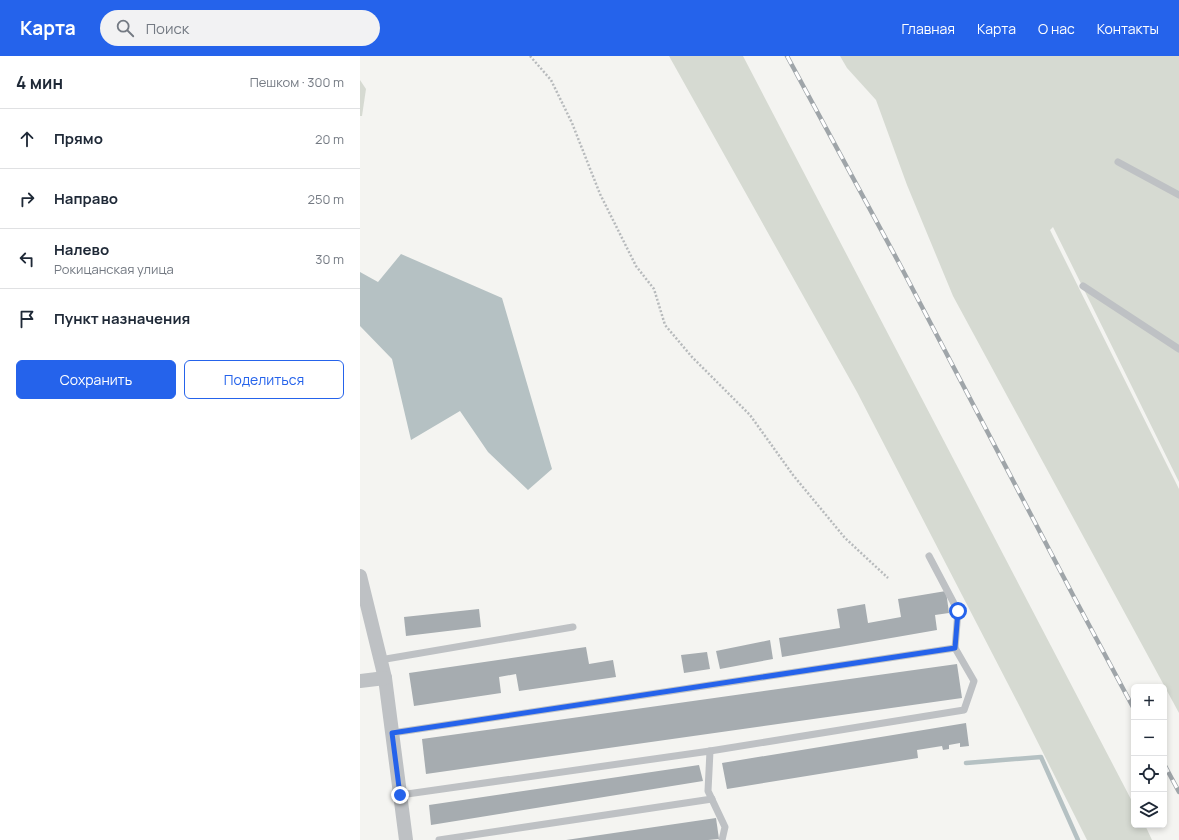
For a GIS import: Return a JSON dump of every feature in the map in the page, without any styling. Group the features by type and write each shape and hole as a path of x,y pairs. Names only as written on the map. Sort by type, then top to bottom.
{"street":[{"path":"360,576 384,678 406,840"},
{"path":"360,681 384,678"}],"lane":[{"path":"1118,162 1179,195"},
{"path":"1083,286 1179,349"},
{"path":"400,795 710,751 964,710 974,681 955,648 958,611 929,556"},
{"path":"380,660 573,627"},
{"path":"392,733 955,648"},
{"path":"710,751 708,791 725,828 722,840"},
{"path":"439,840 712,799"}],"path":[{"path":"530,56 551,80 572,123 600,194 636,266 654,289 665,325 692,357 750,415 793,475 845,538 888,578"}],"shaded area":[{"path":"669,56 743,56 1131,799 1131,828 1146,828 1152,840 1087,840 857,392"},
{"path":"840,56 1179,56 1179,482 1053,227 1050,230 1179,489 1179,713 1167,691 1167,684 1163,684 953,296 907,185 876,100 847,68"},
{"path":"360,80 366,89 362,116 360,116"},
{"path":"401,254 502,298 552,469 528,490 488,452 460,411 411,440 392,359 360,326 360,272 378,282"}],"building":[{"path":"946,591 949,613 935,615 937,630 782,657 779,638 840,628 837,609 865,604 868,623 901,617 898,599"},
{"path":"479,609 481,627 406,636 404,617"},
{"path":"770,640 773,659 720,669 716,651"},
{"path":"586,647 589,664 613,660 616,677 519,691 516,674 499,677 501,693 414,706 409,673"},
{"path":"707,652 710,669 684,673 681,655"},
{"path":"957,664 962,698 426,774 422,739"},
{"path":"966,723 969,746 960,747 960,743 949,745 949,749 943,750 942,746 917,750 918,758 727,789 722,763"},
{"path":"699,765 703,781 431,825 429,805"},
{"path":"716,818 719,839 566,840"}],"waterway":[{"path":"966,763 1041,757 1078,840"}],"railway":[{"path":"787,56 899,263 1131,703"},
{"path":"1167,770 1179,792"}],"route":[{"path":"400,795 392,733 955,648 958,611"}]}
